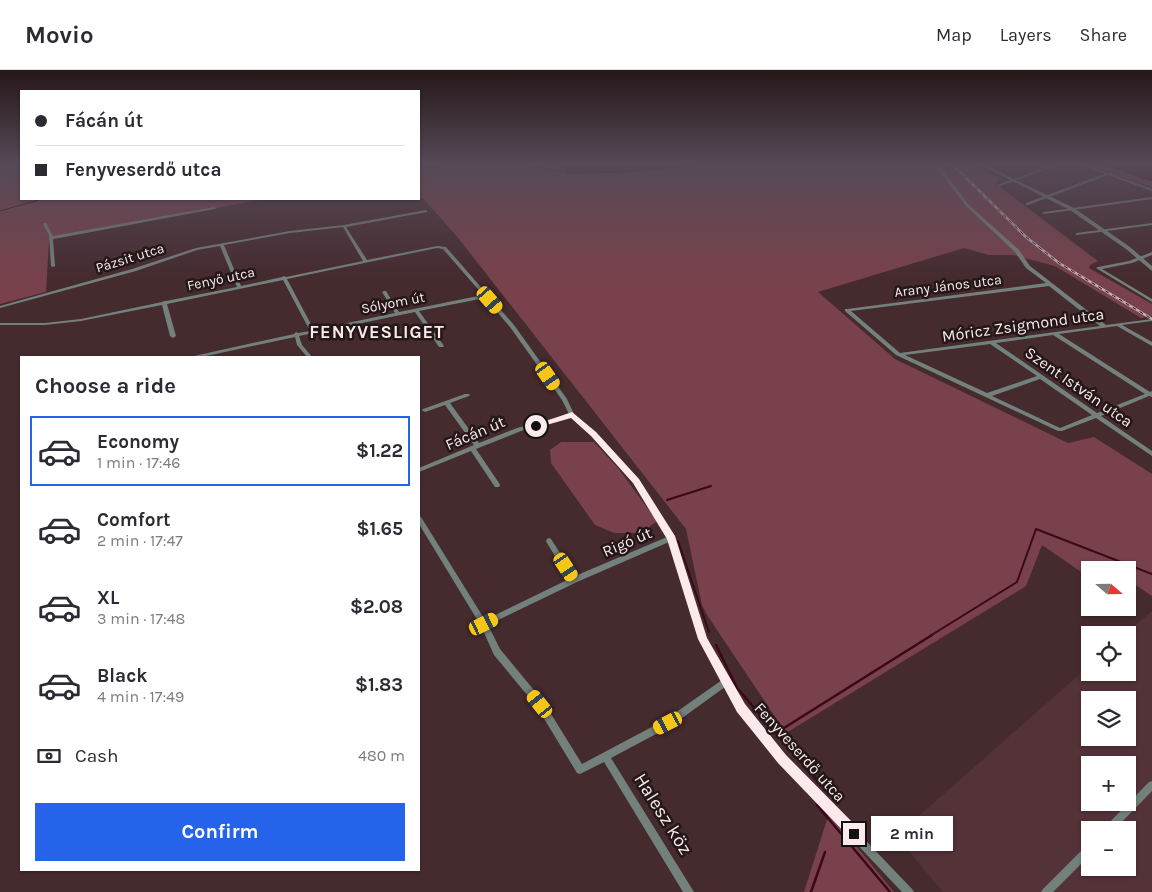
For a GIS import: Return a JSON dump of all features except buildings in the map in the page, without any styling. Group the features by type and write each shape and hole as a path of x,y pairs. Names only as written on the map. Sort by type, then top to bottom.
{"street":[{"path":"965,202 1017,251 1028,266 1104,326"},
{"path":"1027,204 1032,202"},
{"path":"1058,202 1072,209 1140,258 1152,269"},
{"path":"1044,213 1120,202"},
{"path":"52,238 214,208"},
{"name":"Pázsit utca","path":"0,307 134,270 188,251 290,232 344,226 426,211"},
{"path":"45,224 52,238 53,266"},
{"path":"1077,234 1152,224"},
{"path":"344,226 365,261"},
{"path":"221,244 239,287"},
{"name":"Fenyő utca","path":"0,324 62,322 437,247 444,248"},
{"name":"Fenyveserdő utca","path":"444,248 512,326 565,400 572,415 593,434 636,481 672,538 700,633 741,708 782,759 909,892"},
{"path":"1152,253 1140,258 1098,268 1152,300"},
{"path":"284,277 312,330"},
{"name":"Arany János utca","path":"898,354 847,310 1051,284"},
{"path":"384,292 398,314"},
{"name":"Sólyom út","path":"196,356 312,330 486,296"},
{"path":"164,302 173,336"},
{"path":"416,310 441,346"},
{"name":"Móricz Zsigmond utca","path":"898,354 910,355 1152,320"},
{"path":"1118,324 1152,344"},
{"path":"296,334 300,345 309,356"},
{"path":"1055,334 1151,394"},
{"name":"Szent István utca","path":"991,342 1152,454"},
{"path":"898,354 1060,430 1151,394"},
{"path":"988,395 1040,377"},
{"path":"425,410 467,395"},
{"path":"446,402 497,485"},
{"name":"Fácán út","path":"420,470 519,429 572,415"},
{"path":"420,520 484,624 497,652 540,704 580,770 668,723 726,682"},
{"name":"Rigó út","path":"484,624 574,580 672,538"},
{"path":"550,541 574,580"},
{"name":"Halesz köz","path":"605,756 689,892"},
{"path":"1117,821 1152,785"},
{"path":"1046,892 1081,857"}],"shaded area":[{"path":"0,202 246,202 49,240 46,292 0,304"},
{"path":"427,202 1020,202 1098,261 1090,265 1089,268 1152,304 1152,316 1141,318 1055,266 1013,255 989,255 964,248 818,292 895,359 1068,443 1094,437 1152,474 1152,596 1136,585 1136,561 1081,561 1081,572 1042,545 1026,586 786,733 702,605 686,529 459,239"},
{"path":"561,442 594,442 618,468 657,521 641,533 614,533 595,525 551,463 550,450"},
{"path":"1152,611 1152,892 943,892 896,836 1081,673 1081,681 1136,681 1134,626"},
{"path":"829,813 894,892 804,892"}],"waterway":[{"path":"0,211 30,202"},
{"path":"667,500 711,486"},
{"path":"930,636 1017,582 1036,529 1152,574"},
{"path":"678,541 709,632"},
{"path":"776,733 932,635"},
{"path":"716,645 737,688 821,785"},
{"path":"817,805 890,892"},
{"path":"811,892 825,852"}],"railway":[{"path":"991,202 1026,237 1059,263 1152,319"}],"district":[{"name":"FENYVESLIGET","path":"377,332"}],"route":[{"path":"536,426 572,415 593,434 636,481 672,538 680,560 695,620 703,639 741,708 782,759 854,834"}]}
